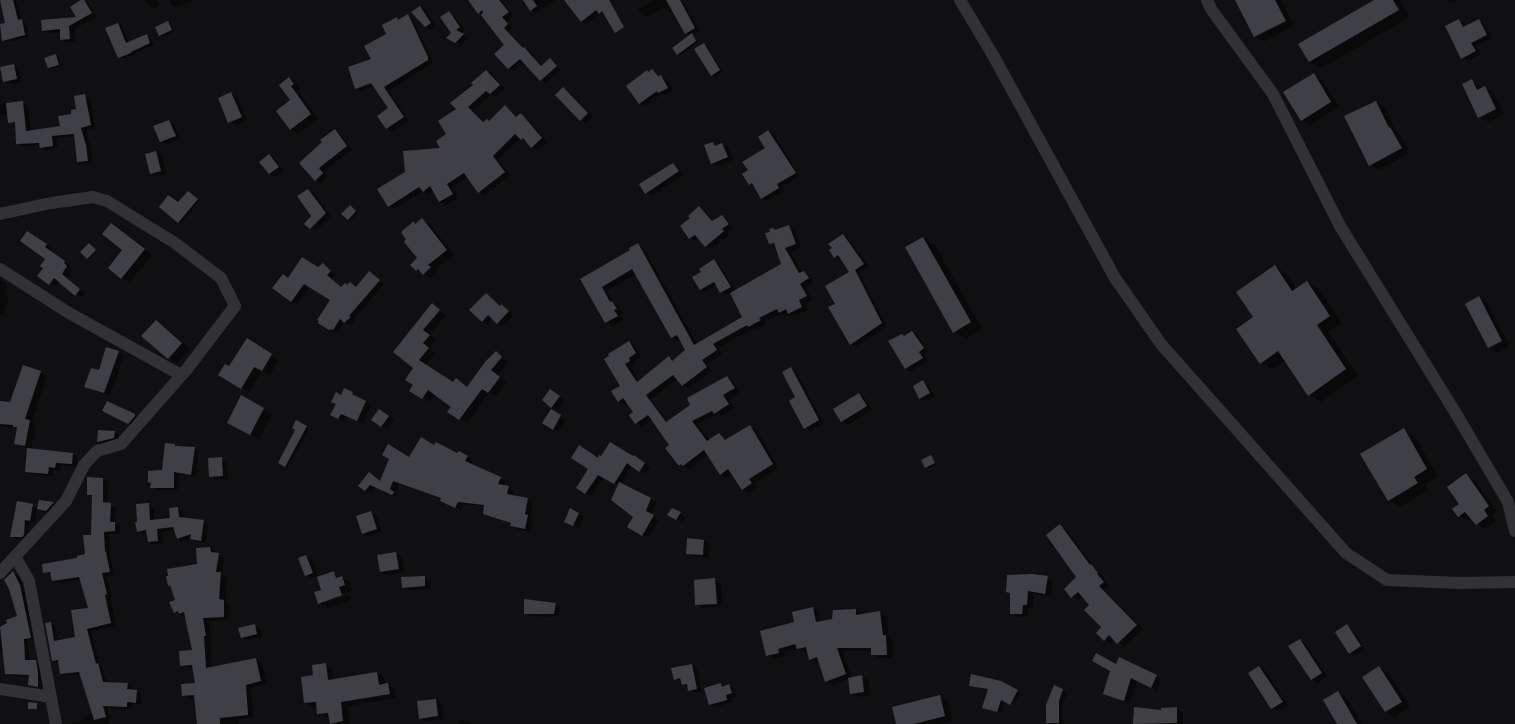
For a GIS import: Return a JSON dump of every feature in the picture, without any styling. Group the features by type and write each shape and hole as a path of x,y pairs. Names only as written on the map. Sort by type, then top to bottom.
{"street":[{"path":"960,0 994,57 1115,278 1161,344 1346,553 1387,580 1460,583 1515,582"},
{"path":"1207,0 1211,9 1272,94 1340,226 1456,412 1508,502 1515,531"},
{"path":"0,214 51,203 93,197 107,201 175,243 221,278 235,306 181,375 122,444 97,451 84,465 66,501 0,574"},
{"path":"0,269 68,313 181,375"},
{"path":"16,558 30,581 56,724"},
{"path":"0,689 51,697"}],"building":[{"path":"0,0 13,0 18,20 22,19 25,35 2,41 0,24 5,23"},
{"path":"84,0 92,13 69,26 70,39 60,40 60,29 42,31 41,20 76,17 70,7"},
{"path":"468,0 499,0 509,12 502,17 508,24 504,28 541,66 550,58 557,66 540,81 520,59 508,69 494,54 504,45 481,15 482,10 478,14"},
{"path":"523,0 533,0 537,6 530,11"},
{"path":"564,0 609,0 624,27 615,33 602,11 599,14 596,10 581,22"},
{"path":"666,0 680,0 695,28 685,34"},
{"path":"1235,0 1275,0 1286,21 1254,37"},
{"path":"1374,0 1393,0 1399,10 1309,62 1298,44"},
{"path":"420,6 431,23 425,27 411,12"},
{"path":"449,11 460,27 456,30 464,34 455,43 446,38 451,33 440,17"},
{"path":"408,14 428,60 384,87 404,117 386,129 377,116 388,108 371,83 355,89 348,67 371,59 364,46 386,34 382,25 397,17 398,20"},
{"path":"1459,19 1463,27 1479,19 1487,35 1471,43 1476,51 1461,59 1445,26"},
{"path":"168,21 172,30 159,36 155,27"},
{"path":"118,23 126,43 147,34 150,43 118,58 105,28"},
{"path":"692,33 696,41 677,55 672,48"},
{"path":"704,43 720,70 711,76 694,49"},
{"path":"56,54 59,65 48,68 44,58"},
{"path":"14,64 17,79 3,82 0,67"},
{"path":"652,69 658,76 661,75 668,88 658,93 657,91 639,104 626,86 647,70 648,72"},
{"path":"486,70 500,85 490,94 486,91 468,107 483,122 487,119 489,121 505,105 516,117 521,113 542,138 531,148 523,138 521,140 515,134 493,156 505,172 478,193 464,173 447,184 453,194 439,202 430,186 423,192 419,187 388,207 377,189 405,172 403,151 440,148 436,141 446,134 438,121 456,109 450,103 473,85 471,83"},
{"path":"1314,73 1331,102 1301,121 1283,92"},
{"path":"289,77 294,84 291,86 311,114 290,130 276,111 290,100 279,85"},
{"path":"1472,79 1477,90 1485,86 1496,109 1478,118 1462,84"},
{"path":"563,87 588,113 580,121 555,95"},
{"path":"231,92 242,117 228,123 218,98"},
{"path":"85,94 91,125 81,128 88,161 77,162 74,134 52,136 53,146 40,148 39,143 16,144 15,122 8,123 6,103 23,101 26,131 60,126 58,116 71,114 71,110 76,109 77,114 74,96"},
{"path":"1376,101 1389,128 1402,148 1369,166 1344,116"},
{"path":"169,120 176,136 160,142 153,126"},
{"path":"335,129 347,146 319,168 323,173 315,181 299,163 322,142 320,140"},
{"path":"768,130 796,173 777,184 779,188 761,199 752,183 749,185 742,174 748,170 742,162 765,148 758,137"},
{"path":"713,142 715,146 722,143 728,157 711,164 704,145"},
{"path":"156,151 161,171 150,174 145,154"},
{"path":"269,154 279,167 269,174 259,162"},
{"path":"673,163 679,171 645,194 639,184"},
{"path":"308,189 326,213 310,229 304,224 311,216 297,196"},
{"path":"188,191 198,199 178,223 159,207 168,195 178,202"},
{"path":"350,205 356,211 348,220 341,214"},
{"path":"699,206 712,221 722,215 729,224 722,229 724,231 705,247 695,235 689,239 680,226 690,218 688,216"},
{"path":"422,218 447,250 428,265 431,267 423,275 418,269 416,271 410,265 417,258 404,242 406,239 402,234 402,231 414,221 415,224"},
{"path":"111,223 145,249 121,279 108,268 122,250 102,234"},
{"path":"789,225 796,244 785,248 799,273 804,271 809,278 800,284 807,296 799,300 802,307 788,314 786,309 779,313 777,309 759,318 761,320 748,327 747,325 713,344 717,350 702,360 707,367 682,386 673,375 646,395 666,422 690,405 687,398 727,376 735,388 723,395 729,404 714,414 712,411 692,421 707,441 719,433 725,440 750,425 773,464 749,479 752,483 742,490 728,469 720,475 704,450 683,466 681,464 679,466 665,448 669,445 648,415 635,424 629,415 633,412 623,398 618,402 611,391 620,386 604,359 609,356 608,354 629,341 636,353 625,364 637,382 669,356 672,361 685,350 677,335 671,338 632,269 602,287 610,302 612,301 617,309 614,310 618,316 605,323 580,279 630,250 629,248 638,243 694,345 742,317 730,293 781,264 774,243 769,244 765,233 770,232 769,229 773,228 775,230"},
{"path":"27,231 47,244 45,247 65,261 64,263 67,266 62,274 80,289 75,296 54,278 49,285 37,276 43,268 40,266 45,259 20,241"},
{"path":"843,234 864,264 855,270 882,323 850,345 828,307 835,304 825,286 849,272 838,255 834,258 829,250 832,248 828,244"},
{"path":"923,237 971,322 953,333 905,247"},
{"path":"89,243 96,250 87,259 80,252"},
{"path":"302,257 318,267 323,263 331,271 327,275 341,287 345,283 347,285 350,282 356,287 369,271 380,280 349,316 351,317 344,323 340,319 333,330 329,330 318,323 319,321 317,320 330,300 304,284 291,302 272,288 283,274 288,278"},
{"path":"714,259 731,287 720,293 714,282 700,290 692,277 701,272 699,269"},
{"path":"1275,265 1292,291 1307,281 1330,316 1317,325 1346,369 1308,396 1278,351 1260,364 1236,329 1253,317 1236,292"},
{"path":"486,293 500,306 501,304 509,311 497,324 488,315 482,322 469,310"},
{"path":"1479,296 1502,341 1488,348 1465,304"},
{"path":"432,303 440,310 423,330 430,335 423,343 429,348 419,360 453,382 456,378 467,387 485,362 496,351 502,357 491,370 500,377 488,393 482,389 459,420 447,412 451,407 428,390 422,399 409,391 413,385 405,380 413,368 393,352"},
{"path":"156,320 182,343 168,359 141,336"},
{"path":"912,331 924,348 919,352 923,358 905,369 888,341 902,334 904,336"},
{"path":"247,338 272,354 262,371 254,367 241,389 218,375 225,364 229,366"},
{"path":"106,347 119,351 104,393 84,387 91,368 99,370"},
{"path":"23,365 41,371 25,419 30,420 25,446 14,444 17,427 0,424 0,401 10,402"},
{"path":"791,367 819,420 804,429 789,401 795,397 782,372"},
{"path":"923,380 930,393 919,399 913,386"},
{"path":"344,388 366,401 357,421 341,414 338,419 330,415 336,404 331,402 336,392 341,395"},
{"path":"550,389 560,396 551,408 542,400"},
{"path":"859,393 867,406 841,422 833,409"},
{"path":"241,395 264,408 250,435 227,423"},
{"path":"107,401 135,414 135,416 128,424 102,411"},
{"path":"379,409 389,416 381,427 371,420"},
{"path":"551,409 561,415 553,430 542,423"},
{"path":"296,420 307,426 285,467 278,463 295,430 292,428"},
{"path":"1404,428 1427,469 1414,477 1418,483 1388,501 1360,454"},
{"path":"98,430 115,431 114,438 97,442"},
{"path":"421,437 434,445 436,442 457,453 459,451 468,456 465,461 501,477 498,484 509,486 507,494 528,498 525,514 528,515 525,529 510,526 511,523 483,514 484,505 458,502 455,508 440,501 441,498 393,481 390,489 394,492 392,495 370,485 365,491 358,486 369,472 380,481 389,459 382,455 388,444 409,457"},
{"path":"610,442 645,463 639,472 627,463 614,484 598,475 585,494 576,488 588,469 571,458 579,445 598,458"},
{"path":"165,443 175,444 175,446 195,447 191,475 174,472 174,488 150,488 151,483 148,482 148,471 162,470"},
{"path":"27,448 73,453 72,464 56,463 55,468 49,467 48,474 25,472"},
{"path":"931,455 935,463 925,468 921,460"},
{"path":"222,457 223,476 209,477 208,458"},
{"path":"1466,473 1489,506 1484,510 1488,516 1476,525 1465,512 1458,517 1452,509 1459,504 1447,487"},
{"path":"87,477 103,478 103,502 111,503 110,522 115,522 115,531 104,532 105,552 110,572 102,573 111,623 87,629 103,682 128,683 127,689 137,690 136,703 127,702 127,707 103,706 106,717 94,720 79,672 60,674 58,660 52,661 45,623 51,622 54,641 75,637 71,610 88,608 79,577 52,581 50,572 43,573 42,564 77,558 77,556 85,554 83,535 91,535 92,495 87,495"},
{"path":"619,482 651,498 646,511 654,515 642,536 627,527 633,517 611,500"},
{"path":"39,500 54,502 46,511 37,509"},
{"path":"17,501 33,504 30,521 25,520 24,535 22,537 10,537"},
{"path":"149,503 150,520 170,518 169,508 178,507 179,517 204,520 201,541 190,539 191,534 177,539 173,527 157,529 158,541 148,542 146,530 137,532 135,522 137,522 136,504"},
{"path":"570,508 579,513 573,526 564,522"},
{"path":"672,508 681,512 676,520 667,515"},
{"path":"371,511 377,529 362,534 356,516"},
{"path":"1060,524 1104,582 1099,586 1137,625 1117,644 1109,635 1104,641 1096,633 1101,627 1084,610 1089,605 1078,592 1071,598 1064,589 1076,577 1046,535"},
{"path":"687,538 704,540 703,555 686,554"},
{"path":"210,547 211,552 219,553 216,572 221,572 219,599 224,600 224,617 203,618 206,636 204,636 206,668 256,658 261,681 246,685 248,715 220,718 220,724 197,724 194,695 182,696 181,684 195,683 192,665 180,666 179,651 192,650 184,612 179,614 178,611 174,613 169,602 175,600 170,585 168,586 166,576 168,576 167,569 197,564 196,548"},
{"path":"396,552 399,569 380,572 377,555"},
{"path":"306,555 313,573 305,576 298,558"},
{"path":"13,571 20,585 31,638 24,639 25,660 36,660 38,687 28,685 29,675 5,674 0,627 7,623 6,620 17,616 9,589 4,580"},
{"path":"334,571 336,578 342,576 345,585 339,587 342,595 318,604 314,592 321,590 317,577"},
{"path":"1032,574 1048,576 1045,594 1028,591 1027,605 1023,605 1022,614 1010,614 1010,593 1006,592 1007,575"},
{"path":"425,576 425,586 402,588 401,577"},
{"path":"715,578 717,604 695,605 694,580"},
{"path":"524,599 556,603 554,614 524,614"},
{"path":"813,607 816,622 832,619 833,610 856,609 856,615 880,611 883,635 886,635 887,655 871,655 871,648 837,648 846,674 825,682 817,657 809,660 806,647 797,649 795,644 778,649 779,653 766,656 760,631 794,622 792,612"},
{"path":"255,624 257,634 241,638 238,628"},
{"path":"1347,624 1361,646 1349,654 1335,632"},
{"path":"1300,639 1322,673 1311,680 1288,646"},
{"path":"1096,653 1116,664 1119,657 1157,675 1151,688 1131,678 1124,701 1103,694 1110,671 1092,661"},
{"path":"326,663 328,680 377,672 379,685 388,683 390,694 341,702 343,721 330,724 328,713 317,714 316,702 304,703 301,677 313,675 312,665"},
{"path":"692,664 697,689 688,691 687,684 682,685 680,678 674,680 671,668"},
{"path":"1259,666 1283,702 1271,709 1248,673"},
{"path":"1379,666 1402,702 1385,712 1362,677"},
{"path":"971,674 1001,681 1018,690 1010,705 1001,700 997,712 982,708 988,689 969,686"},
{"path":"862,675 864,692 850,694 848,678"},
{"path":"721,683 722,687 729,684 732,693 726,695 727,700 709,705 704,688"},
{"path":"1054,685 1063,689 1059,701 1059,723 1046,723 1046,705"},
{"path":"1338,691 1357,724 1337,724 1323,700"},
{"path":"940,695 945,716 914,724 896,724 892,707"},
{"path":"436,699 438,716 419,719 417,701"},
{"path":"28,702 37,703 37,709 28,709"},
{"path":"1134,707 1161,710 1161,708 1177,707 1177,723 1133,724"}]}
